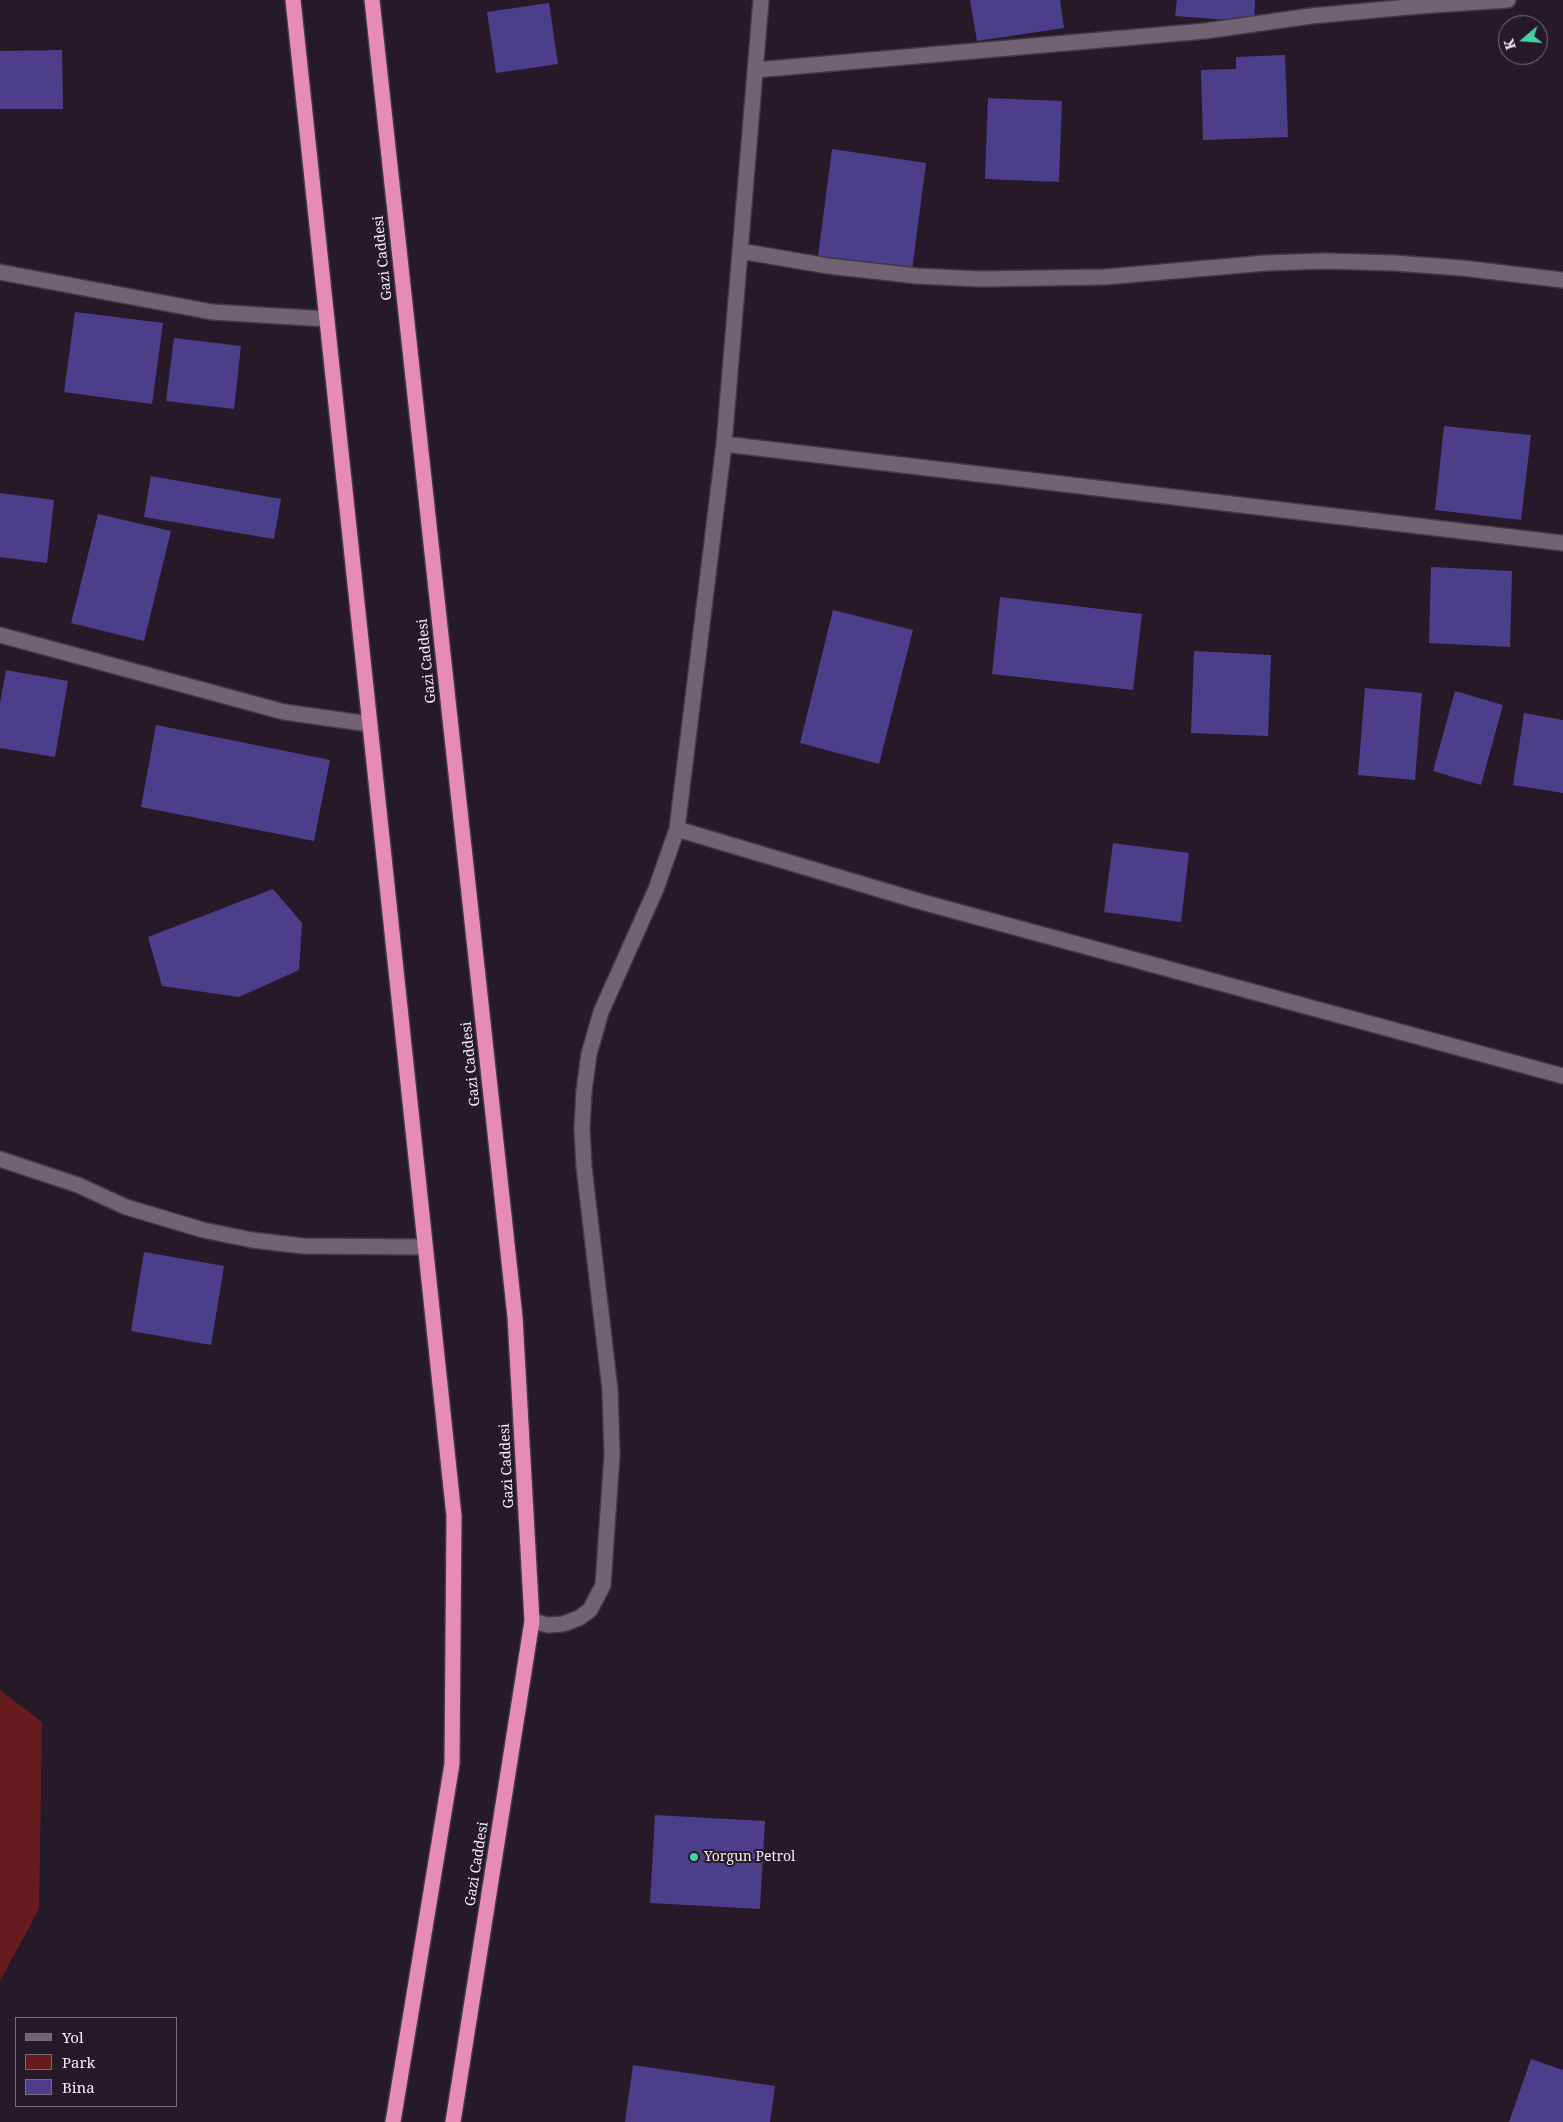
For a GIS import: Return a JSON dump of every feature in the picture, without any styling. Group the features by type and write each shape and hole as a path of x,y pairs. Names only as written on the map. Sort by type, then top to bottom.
{"highway":[{"path":"293,0 454,1516 452,1764 393,2122"},
{"name":"Gazi Caddesi","path":"372,0 515,1317 532,1621 453,2122"}],"street":[{"path":"532,1621 548,1625 563,1624 579,1618 590,1610 603,1585 612,1464 610,1390 584,1167 582,1129 584,1091 589,1054 601,1012 656,889 677,830 724,444 761,0"},
{"path":"755,70 1146,36 1389,8 1508,0"},
{"path":"740,251 828,266 917,276 980,280 1096,277 1266,263 1325,262 1394,263 1462,268 1563,280"},
{"path":"0,272 212,312 327,319"},
{"path":"724,444 1563,543"},
{"path":"0,635 284,712 370,724"},
{"path":"677,830 922,902 1563,1076"},
{"path":"0,1159 78,1185 126,1207 203,1230 252,1240 303,1246 426,1247"}],"green space":[{"path":"0,1690 42,1722 39,1909 0,1981"}],"building":[{"path":"970,0 1060,0 1064,28 977,41"},
{"path":"1177,0 1255,0 1254,22 1175,16"},
{"path":"549,3 558,64 496,73 487,12"},
{"path":"62,50 63,109 0,109 0,51"},
{"path":"1285,55 1288,137 1203,140 1201,70 1236,69 1236,57"},
{"path":"988,98 1062,101 1059,182 985,179"},
{"path":"832,149 926,163 912,270 818,256"},
{"path":"75,312 163,323 152,404 64,392"},
{"path":"174,338 241,346 234,409 166,401"},
{"path":"1444,426 1531,435 1521,520 1435,510"},
{"path":"151,476 281,499 274,539 144,517"},
{"path":"0,493 54,500 47,563 0,557"},
{"path":"98,514 171,531 144,641 71,623"},
{"path":"1431,567 1512,571 1510,647 1429,643"},
{"path":"1000,597 1142,614 1133,690 992,674"},
{"path":"833,610 913,630 879,764 800,743"},
{"path":"1194,651 1271,655 1268,736 1191,733"},
{"path":"6,670 68,681 55,757 0,748 0,703"},
{"path":"1365,688 1422,693 1415,780 1358,775"},
{"path":"1455,691 1503,705 1481,785 1433,771"},
{"path":"1524,713 1563,720 1563,793 1513,785"},
{"path":"156,725 330,760 314,841 141,807"},
{"path":"1113,843 1189,853 1181,922 1104,912"},
{"path":"273,889 302,923 299,970 239,997 162,986 148,937"},
{"path":"144,1252 224,1266 211,1345 131,1331"},
{"path":"655,1815 765,1821 760,1909 650,1903"},
{"path":"1531,2059 1563,2070 1563,2122 1509,2122"},
{"path":"633,2065 775,2086 770,2122 625,2122"}],"place":[{"name":"Yorgun Petrol","path":"694,1857"}]}
